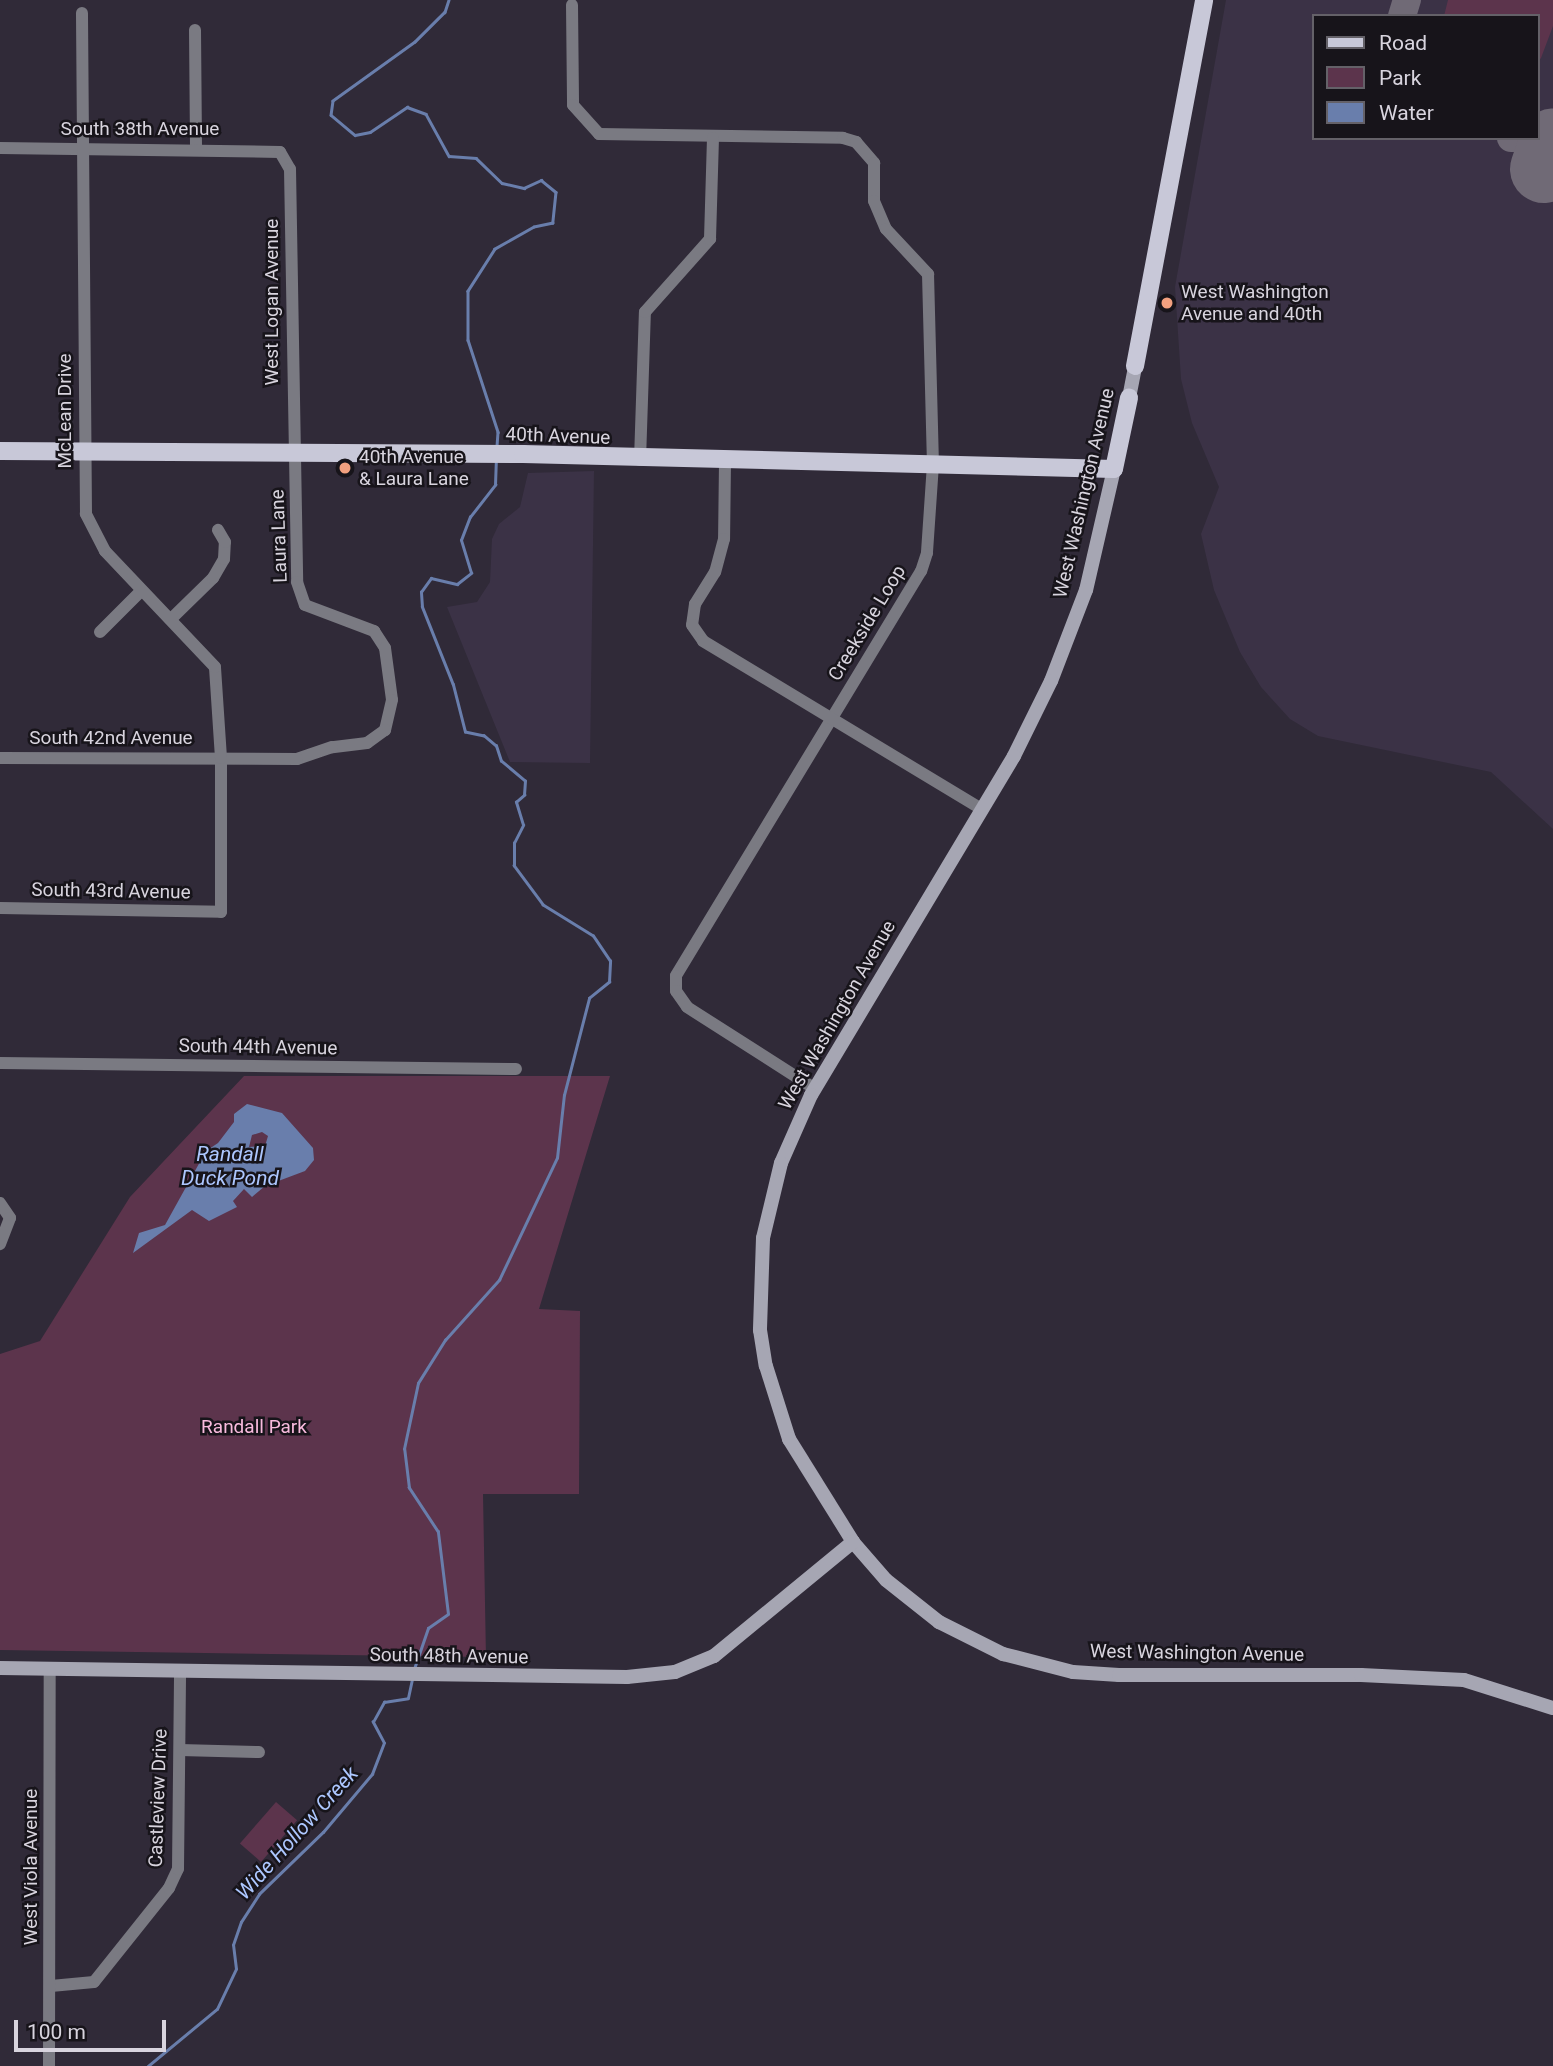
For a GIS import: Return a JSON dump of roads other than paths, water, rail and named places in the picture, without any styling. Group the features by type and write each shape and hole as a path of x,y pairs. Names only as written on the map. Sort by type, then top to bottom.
{"main road":[{"name":"West Washington Avenue","path":"1204,0 1129,398 1086,590 1051,681 982,809 815,1088 781,1163 763,1238 760,1330 766,1366 789,1439 853,1542 886,1580 939,1622 1003,1654 1073,1672 1464,1680 1553,1708"},
{"name":"40th Avenue","path":"0,451 523,454 640,460 1114,469"},
{"name":"South 48th Avenue","path":"0,1668 627,1677 675,1672 715,1656 853,1542"}],"street":[{"name":"Creekside Loop","path":"572,5 573,105 583,119 609,136 843,138 865,150 874,163 877,212 928,274 931,291 933,464 927,553 921,570 676,976 676,991 687,1007 815,1088"},
{"name":"McLean Drive","path":"82,13 84,453 90,529 141,591 172,619 215,667 221,758 221,912"},
{"path":"195,30 196,149"},
{"path":"640,460 645,312 710,239 713,138"},
{"name":"South 38th Avenue","path":"0,148 280,152"},
{"name":"West Logan Avenue","path":"280,152 290,169 293,454"},
{"name":"Laura Lane","path":"221,758 297,759 332,747 367,743 385,730 391,700 386,648 374,631 305,605 297,582 293,454"},
{"path":"725,462 724,539 715,572 695,604 692,625 704,640 982,809"},
{"path":"172,619 213,578 224,559 225,541 218,530"},
{"path":"100,632 141,591"},
{"name":"South 42nd Avenue","path":"0,758 221,758"},
{"name":"South 43rd Avenue","path":"0,908 221,912"},
{"name":"South 44th Avenue","path":"0,1063 516,1069"},
{"path":"0,1203 10,1218 0,1244"},
{"name":"West Viola Avenue","path":"50,1668 50,2066"},
{"name":"Castleview Drive","path":"51,1986 94,1982 169,1888 179,1862 180,1671"},
{"path":"180,1750 259,1752"}],"water":[{"name":"Randall Duck Pond","path":"247,1104 282,1113 313,1148 314,1160 305,1171 265,1186 252,1197 244,1189 233,1201 237,1207 209,1221 192,1210 133,1253 139,1233 165,1225 206,1151 218,1143 234,1122 234,1114","holes":["262,1132 268,1136 265,1146 249,1147 252,1135"]}],"waterway":[{"name":"Wide Hollow Creek","path":"449,0 445,12 415,42 333,101 331,115 355,135 370,132 407,107 426,114 449,156 476,158 502,183 524,188 541,180 556,192 553,223 534,227 495,249 468,291 468,340 498,432 497,448"},
{"name":"Wide Hollow Creek","path":"414,1669 428,1628 448,1614 438,1532 409,1488 404,1449 418,1383 445,1340 499,1280 557,1158 564,1095 589,998 609,982 610,961 593,936 543,905 514,866 514,843 523,825 516,802 524,795 525,781 501,761 496,746 484,736 465,732 453,685 422,607 421,592 431,578 457,584 471,573 461,540 470,517 495,485 496,462"},
{"name":"Wide Hollow Creek","path":"148,2066 217,2009 236,1969 233,1945 241,1922 259,1894 323,1832 372,1774 384,1743 373,1722 384,1702 408,1698 412,1679"}],"place":[{"name":"West Washington Avenue and 40th","path":"1167,303"},
{"name":"40th Avenue & Laura Lane","path":"345,468"}],"park label":[{"name":"Randall Park","path":"254,1427"}]}
